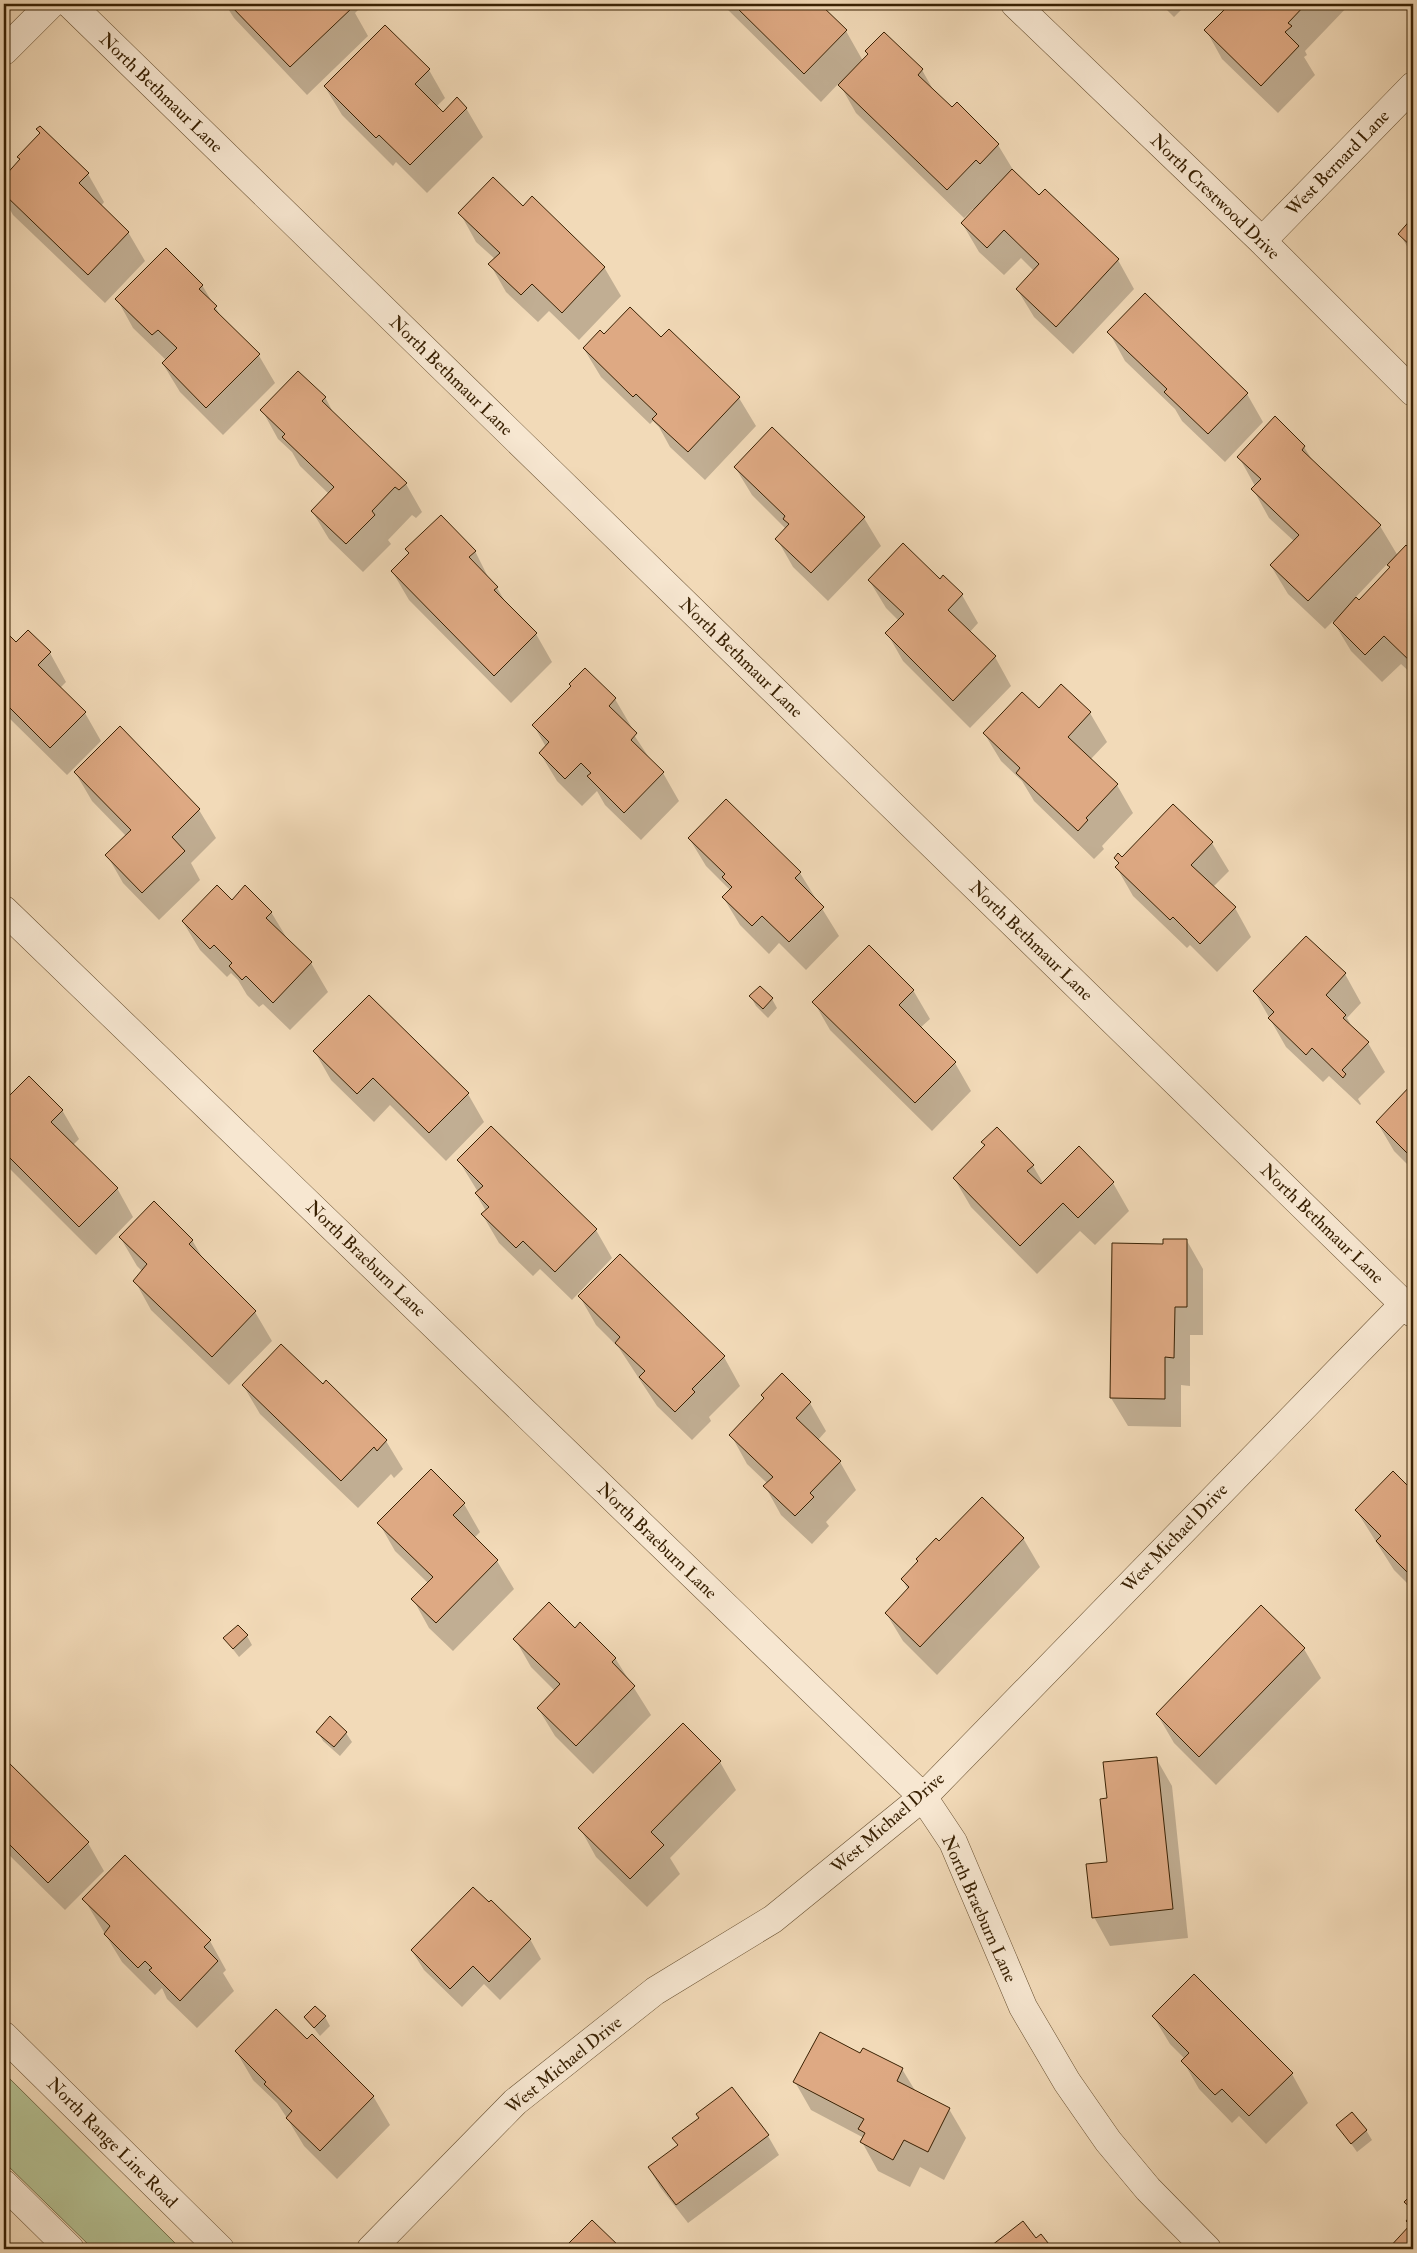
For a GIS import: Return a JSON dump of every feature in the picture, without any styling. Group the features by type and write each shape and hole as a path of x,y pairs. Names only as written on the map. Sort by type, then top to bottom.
{"street":[{"path":"4,51 51,4"},
{"name":"North Bethmaur Lane","path":"70,4 1408,1308"},
{"name":"North Crestwood Drive","path":"1015,4 1262,241 1413,392"},
{"name":"West Bernard Lane","path":"1262,241 1413,86"},
{"name":"North Braeburn Lane","path":"4,910 923,1797 953,1842 1023,2007 1067,2082 1108,2141 1143,2182 1207,2249"},
{"name":"West Michael Drive","path":"371,2249 515,2102 655,1991 773,1919 923,1797 1408,1308"},
{"name":"North Range Line Road","path":"4,2036 220,2249"},
{"path":"4,2184 70,2249"}],"green space":[{"path":"4,2073 181,2249 93,2249 4,2162"}],"building":[{"path":"229,4 350,4 353,7 290,67"},
{"path":"733,4 820,4 847,30 804,74"},
{"path":"1230,4 1306,4 1288,23 1292,26 1285,32 1299,46 1261,86 1204,30"},
{"path":"385,25 430,69 415,84 443,112 457,97 467,108 410,165 379,135 376,138 324,86"},
{"path":"884,32 923,69 918,75 952,107 957,102 999,144 980,164 976,160 947,190 838,85 868,54 865,51"},
{"path":"40,126 89,173 79,183 129,232 88,275 4,194 4,177 20,159 17,157 40,133 36,129"},
{"path":"1012,169 1039,195 1045,189 1119,259 1056,327 1016,289 1039,264 1004,230 987,248 961,223"},
{"path":"493,177 523,206 532,196 605,267 562,313 532,284 521,295 488,264 500,253 458,213"},
{"path":"1413,217 1413,248 1398,234"},
{"path":"166,248 203,285 199,289 217,306 214,309 260,354 206,408 162,363 177,348 158,330 152,335 115,299"},
{"path":"1145,293 1248,393 1208,434 1164,392 1167,389 1107,332"},
{"path":"630,307 661,337 669,329 740,397 688,452 652,419 657,414 636,394 633,397 583,348 600,330 604,334"},
{"path":"298,371 326,397 322,401 407,483 399,490 395,487 372,511 375,515 346,544 311,511 334,487 282,437 285,434 260,410"},
{"path":"1275,416 1305,446 1302,450 1381,525 1308,601 1270,565 1299,535 1251,489 1261,479 1237,457"},
{"path":"772,427 865,517 811,573 775,539 789,524 783,519 785,516 734,467"},
{"path":"441,515 476,551 469,557 498,587 494,590 537,633 494,676 391,571 409,553 405,549"},
{"path":"903,543 940,579 943,575 963,594 948,610 996,656 953,701 885,633 904,614 868,580"},
{"path":"1406,545 1413,552 1413,664 1384,636 1365,655 1333,623 1356,597 1359,600 1390,567 1387,565"},
{"path":"4,630 16,642 28,630 51,652 38,665 86,712 50,748 4,702"},
{"path":"585,668 616,698 609,706 637,733 631,740 664,772 624,813 587,776 591,773 581,763 565,779 539,753 549,742 532,725 571,686 569,684"},
{"path":"1061,684 1091,712 1068,737 1118,784 1086,818 1088,820 1078,831 1016,773 1020,768 983,733 1022,692 1039,708"},
{"path":"120,726 200,809 172,837 185,851 142,893 105,855 131,830 74,772"},
{"path":"726,799 801,872 795,878 824,907 789,942 762,916 752,926 722,897 732,887 722,877 725,874 688,838"},
{"path":"1173,804 1213,842 1191,865 1236,907 1200,944 1173,917 1170,920 1115,867 1119,863 1114,858 1118,853 1122,857"},
{"path":"217,885 232,900 245,885 272,912 266,918 312,962 273,1003 246,976 242,980 229,966 232,963 214,945 210,949 182,921"},
{"path":"1306,936 1346,973 1326,995 1346,1015 1343,1018 1369,1042 1342,1070 1346,1074 1343,1078 1312,1048 1306,1055 1268,1018 1274,1012 1253,991"},
{"path":"869,945 914,990 899,1005 956,1062 915,1103 812,1002"},
{"path":"760,986 773,998 763,1009 749,996"},
{"path":"369,995 469,1093 429,1133 373,1078 357,1094 313,1051"},
{"path":"29,1076 63,1110 51,1122 118,1188 79,1227 4,1152 4,1101"},
{"path":"1413,1083 1413,1159 1376,1122"},
{"path":"491,1126 597,1229 555,1272 523,1241 516,1248 481,1214 489,1207 475,1193 483,1186 457,1160"},
{"path":"997,1127 1034,1165 1027,1171 1041,1184 1079,1146 1114,1182 1078,1218 1063,1203 1020,1246 953,1178 985,1145 981,1142"},
{"path":"154,1201 193,1240 189,1244 256,1311 212,1357 133,1281 147,1264 119,1237"},
{"path":"1163,1239 1187,1239 1187,1307 1175,1307 1174,1358 1165,1357 1165,1399 1110,1398 1112,1243 1163,1244"},
{"path":"620,1254 725,1356 692,1389 695,1392 675,1412 639,1377 645,1371 615,1343 620,1337 578,1296"},
{"path":"281,1344 323,1384 326,1380 387,1440 377,1451 374,1447 341,1481 242,1385"},
{"path":"782,1373 811,1402 796,1418 841,1461 810,1493 814,1497 795,1516 763,1486 773,1477 729,1435 764,1398 761,1395"},
{"path":"431,1469 465,1503 453,1515 498,1560 436,1623 411,1599 433,1577 377,1523"},
{"path":"1393,1471 1413,1491 1413,1578 1376,1541 1381,1536 1355,1510"},
{"path":"982,1497 1024,1538 920,1647 885,1613 909,1587 901,1579 918,1561 916,1559 936,1538 939,1541"},
{"path":"549,1602 575,1628 580,1622 616,1658 612,1662 635,1686 576,1746 537,1708 560,1684 513,1639"},
{"path":"1261,1605 1305,1648 1199,1757 1156,1714"},
{"path":"238,1625 248,1635 233,1649 223,1638"},
{"path":"330,1716 347,1732 334,1747 316,1732"},
{"path":"683,1723 721,1761 651,1832 664,1845 630,1879 578,1828"},
{"path":"1157,1757 1173,1909 1092,1918 1086,1864 1107,1862 1100,1799 1107,1798 1103,1762"},
{"path":"4,1758 89,1842 48,1883 4,1839"},
{"path":"125,1855 211,1940 204,1947 218,1961 180,2001 149,1970 152,1968 145,1961 138,1968 104,1934 110,1926 82,1899"},
{"path":"473,1887 489,1902 491,1900 531,1939 489,1982 473,1966 450,1989 411,1950"},
{"path":"1194,1974 1293,2073 1249,2116 1222,2089 1215,2095 1181,2061 1189,2053 1152,2016"},
{"path":"315,2006 326,2016 314,2028 304,2017"},
{"path":"276,2009 307,2039 312,2034 374,2096 320,2151 286,2118 292,2111 264,2084 266,2082 235,2051"},
{"path":"820,2032 860,2053 863,2048 903,2068 897,2081 950,2108 928,2152 904,2140 893,2160 860,2142 865,2133 858,2129 864,2119 793,2082"},
{"path":"732,2087 769,2135 676,2205 648,2167 678,2145 672,2138 699,2118 696,2114"},
{"path":"1352,2112 1367,2130 1351,2144 1336,2125"},
{"path":"1413,2193 1413,2210 1404,2202"},
{"path":"1413,2213 1413,2249 1388,2249 1410,2225 1406,2221"},
{"path":"592,2220 621,2248 563,2249"},
{"path":"1023,2221 1036,2238 1041,2234 1052,2248 987,2249"}]}
